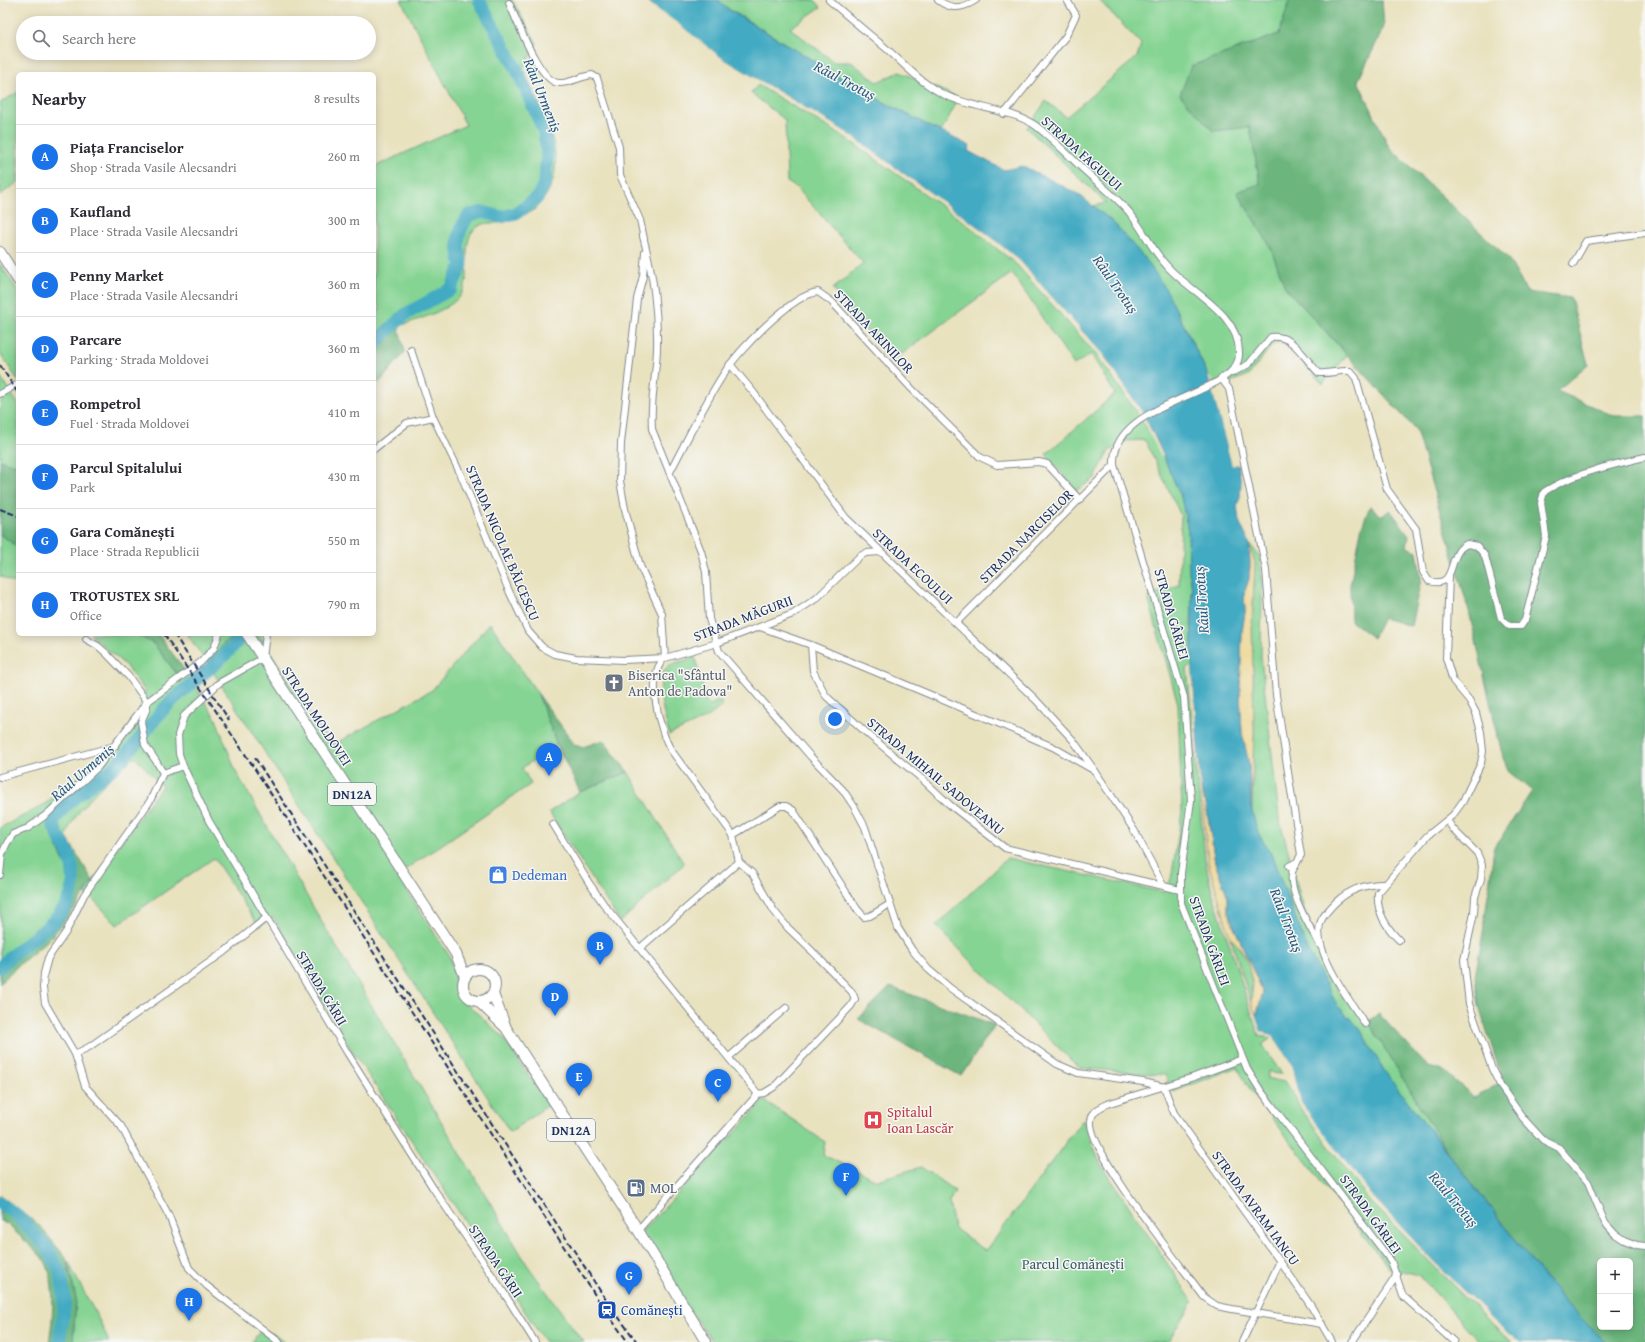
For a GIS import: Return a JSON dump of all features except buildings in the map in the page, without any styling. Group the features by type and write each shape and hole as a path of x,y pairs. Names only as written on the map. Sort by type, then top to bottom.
{"main road":[{"path":"0,252 16,277"},
{"name":"STRADA MOLDOVEI","path":"248,636 456,954 465,978"},
{"name":"STRADA MOLDOVEI","path":"456,954 477,969"},
{"path":"493,994 488,999 478,1001 470,999 464,992 463,983 469,972 477,969 487,970 493,976 495,983 493,994 506,1028"},
{"path":"478,1001 506,1028"},
{"name":"DN12A","path":"506,1028 638,1230 706,1342"}],"street":[{"name":"STRADA FAGULUI","path":"829,0 935,90 967,104 1018,117 1036,126 1129,212 1168,268 1223,316 1233,331 1239,349 1239,362 1224,377 1140,419 1126,432 1119,443 1114,456 1114,465"},
{"path":"938,0 946,6 961,8 976,0"},
{"path":"1004,114 1066,36 1076,15 1067,0"},
{"path":"509,3 535,61 549,79 560,83 592,75 597,78 619,146 620,175 639,215 653,273 657,304 657,350 651,412 652,429 703,560 708,619 719,651 811,757 843,790 855,808 867,833 898,928 912,950 928,969 950,988 1048,1058 1069,1070 1078,1073 1144,1082 1164,1087"},
{"path":"1573,264 1586,241 1645,233"},
{"path":"638,1230 758,1094 764,1093 774,1087 851,1006 855,999 852,992 818,956 788,928 774,911 752,873 739,862 733,835 671,750 664,737 654,678 658,666 665,658 662,614 640,566 625,509 620,481 621,443 637,299 645,266 643,236"},
{"name":"STRADA ARINILOR","path":"670,472 714,389 730,364 777,316 805,296 818,292 832,302 906,383 980,457 997,465 1039,462 1047,464 1079,500"},
{"path":"1365,1024 1333,972 1322,948 1305,920 1294,891 1292,873 1301,854 1276,695 1266,570 1229,389 1224,377 1249,364 1264,342 1271,336 1279,336 1292,342 1319,373 1327,374 1340,370 1350,371 1356,378 1387,489 1416,529 1424,572 1429,582 1437,583 1444,581 1449,575"},
{"name":"STRADA NICOLAE BĂLCESCU","path":"411,350 433,417 462,475 509,591 528,631 542,647 555,654 576,658 624,660 665,658"},
{"name":"STRADA ECOULUI","path":"730,364 754,393 846,518 1036,700 1073,740 1095,771"},
{"path":"0,394 16,385"},
{"path":"376,447 407,423 433,417"},
{"path":"1399,940 1379,912 1377,903 1378,893 1384,884 1402,866 1427,836 1447,820 1463,801 1481,763 1483,751 1481,732 1476,713 1469,700 1453,681 1448,669 1446,650 1449,575 1459,549 1467,544 1477,546 1485,556 1501,618 1509,626 1521,626 1525,620 1546,536 1541,503 1544,492 1555,485 1624,462 1645,457"},
{"name":"STRADA NARCISELOR","path":"956,624 1114,465"},
{"name":"STRADA GÂRLEI","path":"1114,465 1120,479 1184,697 1191,806 1180,873 1180,890 1181,903 1187,921 1242,1058 1266,1096 1391,1261 1397,1275 1401,1292 1408,1301 1454,1342"},
{"name":"STRADA MĂGURII","path":"665,658 717,643 793,614 817,598 866,553 881,552"},
{"path":"760,627 786,635 993,721 1053,748 1095,771 1134,830 1163,885"},
{"path":"0,875 2,854 13,834 28,828 46,815 98,767 147,702 201,662 214,648 218,636"},
{"path":"263,658 266,636"},
{"path":"86,639 106,653 128,677 147,702"},
{"name":"STRADA MIHAIL SADOVEANU","path":"811,646 813,671 826,696 950,805 1004,848 1180,890"},
{"name":"STRADA GĂRII","path":"263,658 219,683 184,716 178,734 183,766 209,821 348,1054 433,1188 504,1293 534,1342"},
{"path":"147,702 141,722 144,745 163,773"},
{"path":"0,777 115,746"},
{"path":"183,766 163,773 150,801 84,895 66,932 48,958 43,981 45,1003 74,1054 85,1086 121,1126 169,1216 189,1268 207,1286 279,1342"},
{"path":"733,835 780,806 786,806 793,810 857,909 864,916 870,916 890,904"},
{"path":"1447,820 1453,830 1477,853 1482,865 1481,879 1475,897 1474,913 1464,960 1469,1004 1492,1069 1501,1087 1523,1118 1543,1140 1559,1148 1588,1182 1597,1208 1605,1223 1615,1234 1624,1240 1637,1245 1645,1246"},
{"path":"552,824 589,883 758,1094"},
{"path":"640,948 739,862"},
{"path":"1289,866 1298,862"},
{"path":"1322,948 1320,936 1321,922 1330,907 1342,897 1358,888 1369,884 1384,884"},
{"path":"74,1054 89,1047 224,952 266,918"},
{"path":"729,1057 786,1008"},
{"path":"1242,1058 1194,1077 1110,1103 1098,1109 1093,1114 1091,1122 1099,1148 1108,1165 1204,1296 1217,1306 1322,1324"},
{"name":"STRADA AVRAM IANCU","path":"1164,1087 1174,1113 1280,1261 1322,1324 1332,1342"},
{"path":"1242,1342 1280,1261"},
{"path":"1352,1342 1397,1275"}],"green space":[{"path":"401,0 512,0 537,43 523,69 545,116 554,149 555,165 553,182 545,197 536,208 531,212 508,221 480,225 472,232 467,253 467,273 464,289 454,302 436,312 400,326 396,318 383,327 376,336 376,312 380,309 376,299 376,166 466,125"},
{"path":"718,0 815,0 821,7 790,28 834,62 851,62 877,82 900,72 959,98 941,132 865,92 729,9"},
{"path":"1099,0 1290,0 1279,34 1191,66 1213,131 1250,127 1260,184 1237,192 1270,246 1285,287 1347,355 1323,384 1282,341 1272,345 1249,375 1216,387 1208,375 1161,283 1147,262 1131,242 1093,206 1106,203 1027,128 1046,101 1066,117 1137,57 1141,44"},
{"path":"1290,0 1382,0 1384,27 1358,81 1389,147 1508,258 1527,292 1571,298 1588,364 1557,391 1614,416 1645,416 1645,1342 1607,1342 1572,1310 1539,1271 1447,1151 1368,1021 1379,1014 1428,1067 1444,1071 1474,1097 1503,1082 1479,1006 1475,977 1483,933 1494,848 1532,791 1509,772 1503,758 1469,611 1416,430 1285,287 1270,246 1237,192 1260,184 1250,127 1213,131 1180,95 1191,66 1279,34"},
{"path":"758,85 846,138 964,222 1016,264 1095,353 1153,438 1161,456 1163,456 1181,497 1188,531 1189,572 1192,589 1191,625 1193,663 1192,667 1187,667 1205,859 1211,888 1259,1036 1271,1038 1262,1045 1282,1074 1269,1071 1267,1078 1284,1082 1296,1098 1298,1105 1370,1201 1494,1327 1513,1342 1480,1342 1419,1275 1389,1268 1251,1091 1237,1067 1173,1092 1165,1075 1079,1068 936,926 1007,858 1163,892 1171,879 1182,812 1178,704 1148,597 1179,585 1181,516 1145,440 1125,441 1109,451 1095,478 1076,491 1046,454 1115,394 1091,354 1074,365 1012,273 891,362 833,289 863,263 797,188 787,182 785,120 751,93"},
{"path":"16,93 16,183 0,195 0,103"},
{"path":"0,264 16,288 16,378 0,353"},
{"path":"396,318 405,352 379,383 376,380 376,336 383,327"},
{"path":"0,376 16,401 16,464 14,465 0,460 0,403 2,401"},
{"path":"0,460 16,464 16,546 0,534"},
{"path":"1370,506 1382,516 1390,510 1409,535 1407,547 1417,551 1421,579 1411,626 1383,618 1373,638 1351,621 1350,585 1362,526"},
{"path":"0,534 16,546 16,584 0,576"},
{"path":"1249,543 1260,557 1262,589 1261,658 1279,817 1316,949 1340,994 1368,1021 1447,1151 1385,1072 1360,1029 1337,1005 1308,950 1271,854 1258,833 1252,811 1254,732 1252,623 1255,563"},
{"path":"490,623 538,694 557,745 522,768 531,784 397,875 450,957 457,987 463,1000 502,1036 548,1105 510,1132 213,672 249,636 260,636 331,746 432,690"},
{"path":"92,636 140,636 154,644 177,674 184,669 216,719 236,772 324,926 528,1266 583,1342 545,1342 349,1046 273,917 259,927 214,858 117,925 92,898 85,895 93,881 162,786 135,757 105,783 86,803 77,814 66,836 64,836 56,845 69,872 69,886 65,898 55,914 0,960 0,828 42,806 121,746 135,729 145,691 125,665"},
{"path":"140,636 159,636 184,669 177,674 154,644"},
{"path":"188,636 229,636 228,639 207,663"},
{"path":"229,636 249,636 213,672 207,663 228,639"},
{"path":"695,657 708,706 720,700 722,706 708,717 669,735 660,690 664,672 669,665"},
{"path":"538,694 575,745 583,747 603,740 628,772 580,792 557,745"},
{"path":"628,772 684,864 620,922 549,812 580,792"},
{"path":"64,836 66,836 93,881 72,912 54,934 11,972 0,984 0,960 55,914 65,898 69,886 69,872 56,845"},
{"path":"1230,937 1242,951 1249,966 1252,983 1251,1002"},
{"path":"890,987 995,1025 961,1076 858,1019"},
{"name":"Parcul Comănești","path":"764,1100 825,1142 823,1155 877,1180 921,1167 955,1191 949,1202 954,1228 986,1251 1083,1119 1100,1163 1193,1302 1168,1342 713,1342 634,1235 647,1226 714,1156"},
{"path":"0,1195 39,1225 66,1258 76,1299 73,1342 49,1342 53,1302 51,1282 46,1263 40,1255 7,1224 0,1221"},
{"path":"68,1261 100,1321 109,1342 73,1342 76,1299"},
{"path":"261,1330 273,1334 284,1342 252,1342"}],"sand":[{"path":"1249,543 1255,563 1252,623 1254,732 1251,807 1249,764 1242,733 1240,693 1242,632 1245,612 1244,593 1249,579 1250,564"},
{"path":"1201,789 1206,803 1215,863 1228,897 1228,913 1263,993 1256,1016 1251,1002 1253,986 1248,963 1241,949 1230,937 1208,862"}],"water":[{"name":"Râul Trotuș","path":"646,0 718,0 729,10 865,92 909,116 970,146 968,151 1004,170 1023,166 1078,194 1113,222 1147,261 1167,291 1208,375 1232,466 1238,464 1241,483 1240,497 1237,506 1239,521 1249,543 1250,564 1249,579 1244,593 1245,612 1242,632 1240,693 1242,733 1249,764 1251,807 1258,833 1271,854 1308,950 1337,1005 1360,1029 1385,1072 1539,1271 1572,1310 1607,1342 1520,1342 1496,1323 1434,1262 1374,1198 1340,1156 1301,1103 1293,1067 1272,1035 1261,1032 1256,1016 1263,993 1228,912 1228,897 1215,863 1206,803 1201,789 1192,667 1192,589 1189,572 1188,531 1181,497 1155,437 1142,412 1104,356 1020,261 986,233 846,132 722,58"}],"pier":[{"path":"644,0 676,22 722,58 846,132 986,233 1020,261 1104,356 1142,412 1163,456 1161,457 1140,413 1102,358 1018,262 985,235 845,133 721,59"},
{"path":"1208,375 1212,380 1233,463 1238,462 1238,464 1232,466"},
{"path":"1190,667 1192,667 1201,796 1199,790"},
{"path":"1255,1013 1261,1032 1272,1035 1293,1067 1301,1103 1374,1198 1434,1262 1496,1323 1520,1342 1517,1342 1495,1325 1433,1264 1372,1200 1299,1104 1291,1067 1271,1036 1259,1033 1254,1017"}],"waterway":[{"name":"Râul Urmeniș","path":"376,344 384,334 406,314 451,289 462,265 458,245 459,234 469,215 483,212 501,217 516,213 537,198 545,182 547,153 544,132 518,72 479,0"},
{"name":"Râul Urmeniș","path":"0,967 54,920 65,908 71,893 73,876 69,856 53,823 59,814 65,806 80,793 113,768 133,747 172,700 224,656 241,636"},
{"name":"Râul Urmeniș","path":"0,1203 17,1215 48,1249 61,1273 65,1303 59,1342"}],"railway":[{"path":"0,365 16,390"},
{"path":"0,509 16,515"},
{"path":"165,636 251,763 606,1312 628,1342"},
{"path":"175,636 229,720"},
{"path":"255,758 608,1303 637,1342"}],"place":[{"name":"Biserica \"Sfântul Anton de Padova\"","path":"614,683"},
{"name":"Piața Franciselor","path":"549,776"},
{"name":"Dedeman","path":"498,875"},
{"name":"Kaufland","path":"600,965"},
{"name":"Parcare","path":"555,1016"},
{"name":"Rompetrol","path":"579,1096"},
{"name":"Penny Market","path":"718,1102"},
{"name":"Spitalul Ioan Lascăr","path":"873,1120"},
{"name":"MOL","path":"636,1188"},
{"name":"Parcul Spitalului","path":"846,1196"},
{"name":"Gara Comănești","path":"629,1295"},
{"name":"Comănești","path":"607,1310"},
{"name":"TROTUSTEX SRL","path":"189,1321"}]}
